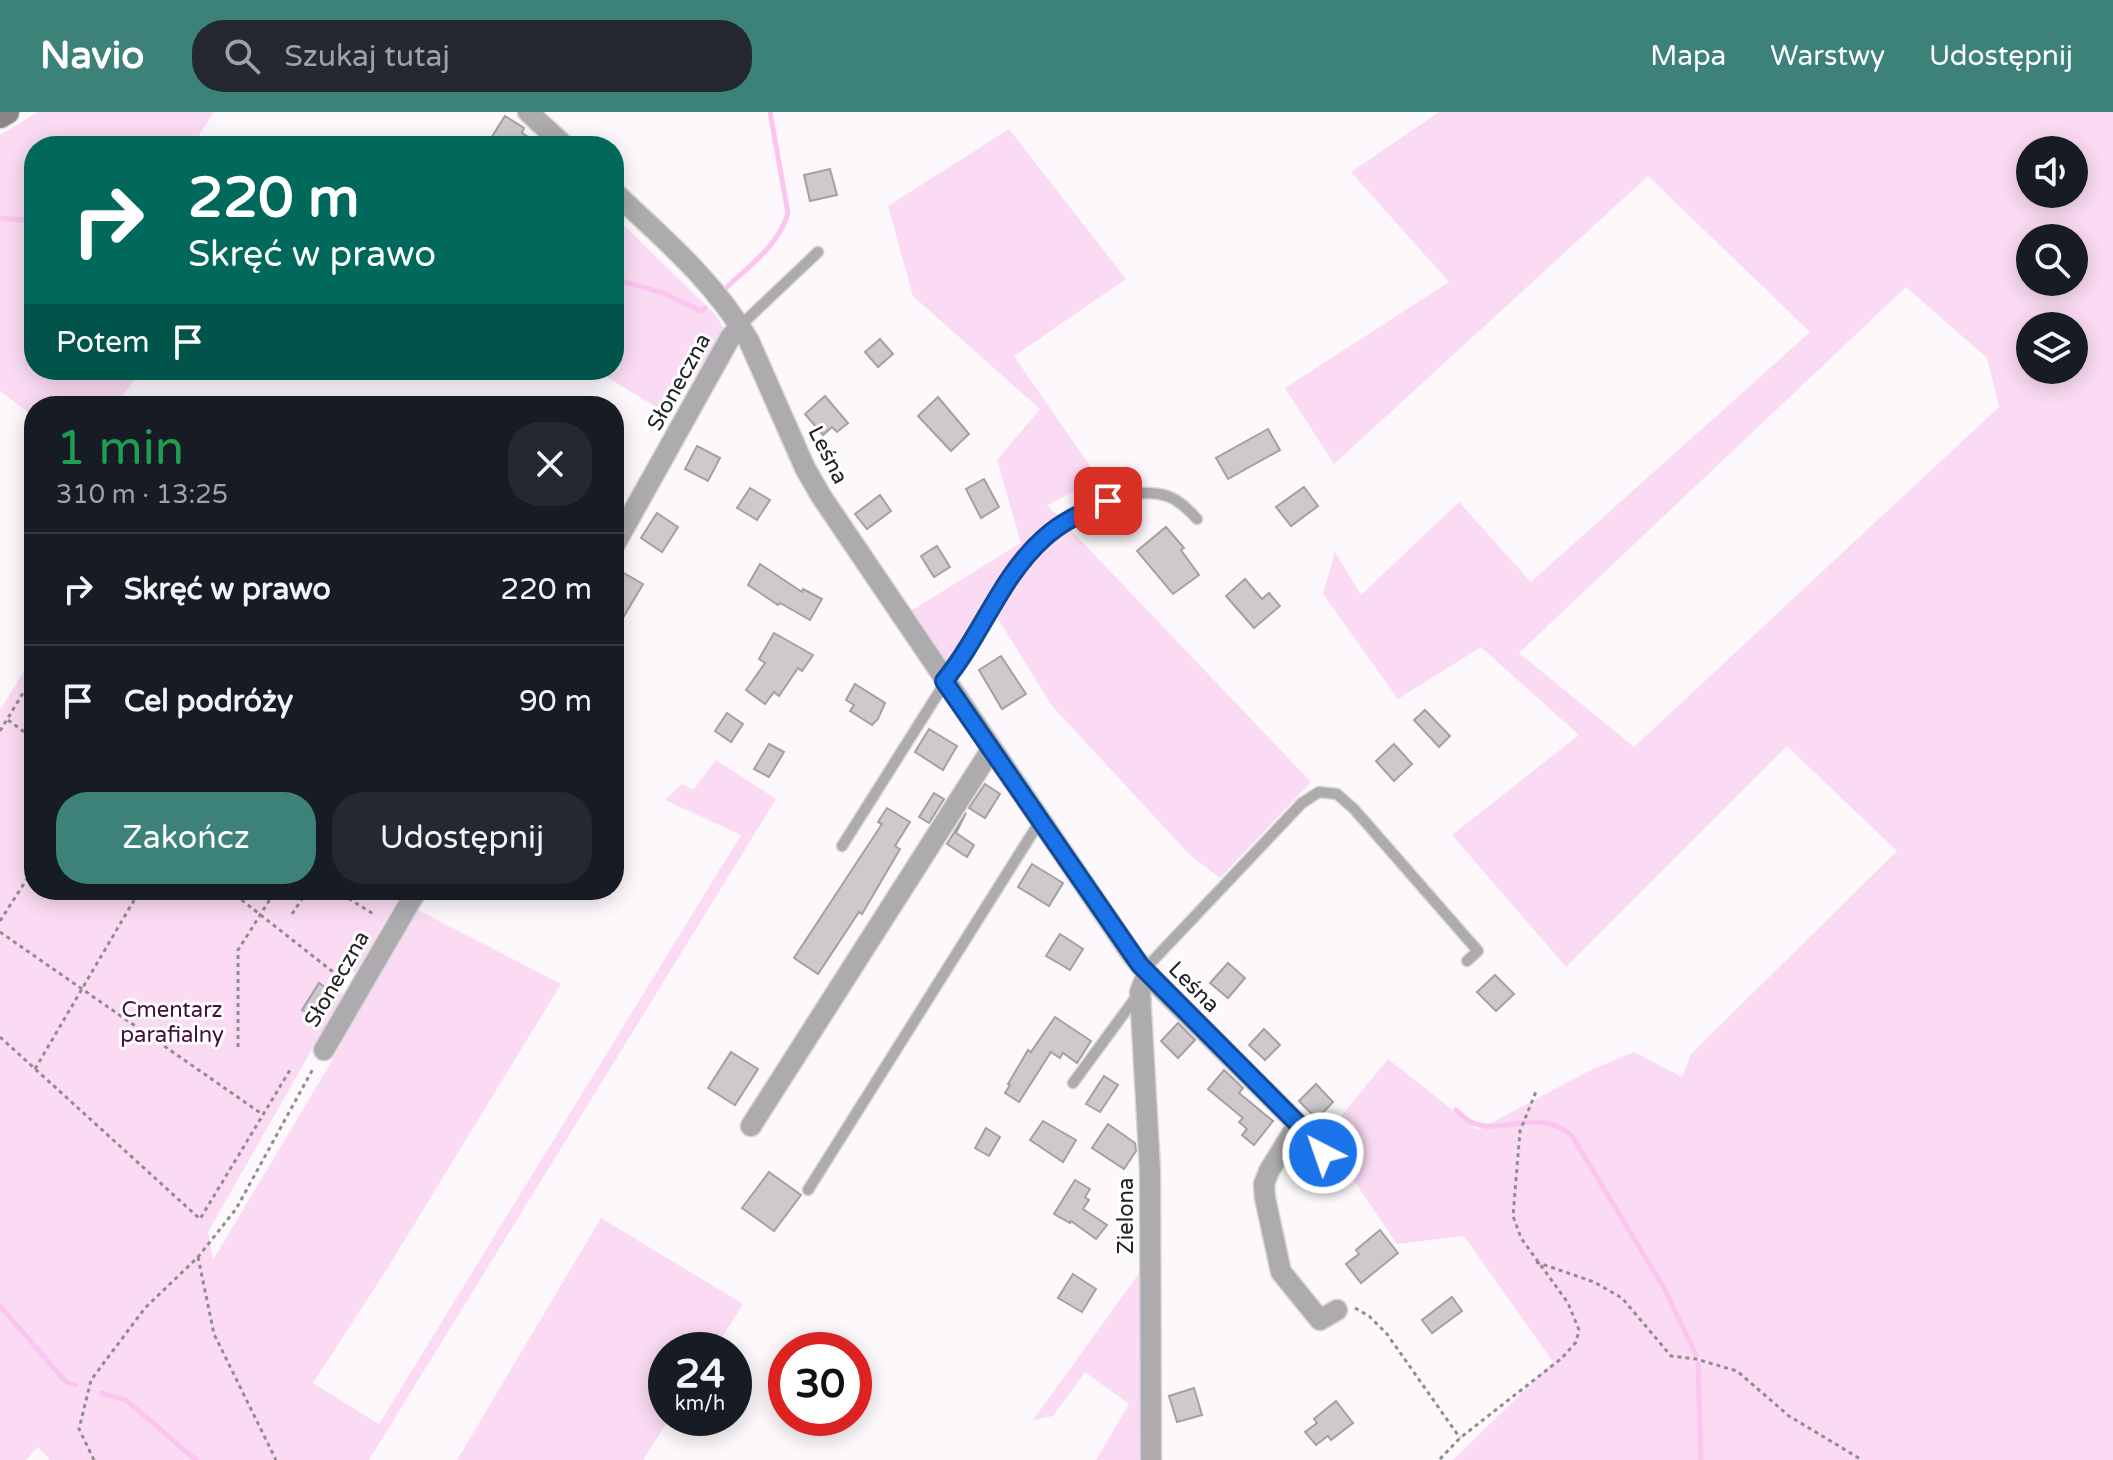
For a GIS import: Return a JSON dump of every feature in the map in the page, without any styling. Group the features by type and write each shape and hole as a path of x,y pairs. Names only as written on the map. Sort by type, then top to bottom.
{"main road":[{"path":"0,116 7,112"}],"street":[{"path":"539,114 557,136"},
{"name":"Leśna","path":"624,201 685,259 740,326 811,480 1144,979 1298,1124 1323,1153"},
{"name":"Słoneczna","path":"624,528 730,338 740,326"},
{"path":"751,1126 991,750"},
{"name":"Słoneczna","path":"324,1050 411,900"},
{"name":"Zielona","path":"1144,979 1150,1170 1151,1460"},
{"path":"1298,1124 1285,1142 1264,1184 1279,1267 1288,1283 1320,1320 1344,1308"}],"lane":[{"path":"740,326 818,252"},
{"path":"842,846 944,681 1031,553 1046,536 1108,501 1143,493 1170,497 1197,519"},
{"path":"1073,1083 1144,979 1302,803 1319,792 1337,794 1354,809 1478,951 1467,961"},
{"path":"808,1190 1040,821"}],"path":[{"path":"0,731 24,692"},
{"path":"7,720 24,732"},
{"path":"0,921 24,884"},
{"path":"35,1069 134,900"},
{"path":"242,900 342,979"},
{"path":"238,1047 238,950 270,900"},
{"path":"292,914 301,900"},
{"path":"351,900 375,915"},
{"path":"0,932 262,1114"},
{"path":"0,1037 200,1219 290,1070"},
{"path":"94,1460 79,1429 91,1380 145,1308 198,1257 236,1209 324,1050"},
{"path":"1440,1459 1460,1438 1538,1379 1576,1342 1579,1330 1568,1303 1536,1262 1521,1238 1513,1216 1521,1126 1537,1089"},
{"path":"198,1257 214,1334 276,1460"},
{"path":"1536,1262 1594,1282 1622,1298 1671,1356 1696,1359 1737,1371 1789,1416 1862,1460"},
{"path":"1344,1308 1369,1316 1387,1334 1460,1438"}],"green space":[{"path":"38,112 214,112 198,136 24,136 24,380 134,380 123,396 24,396 24,409 0,391 0,135"},
{"path":"1439,112 2113,112 2113,1460 1453,1460 1553,1362 1464,1236 1397,1244 1324,1137 1388,1059 1478,1130 1591,1070 1634,1052 1682,1077 1691,1054 1897,851 1787,746 1566,967 1452,835 1579,735 1481,647 1398,699 1323,594 1335,552 1361,595 1459,502 1531,582 1810,332 1648,176 1334,464 1285,388 1449,282 1351,172","holes":["1906,287 1987,358 1999,407 1634,747 1519,653"]},
{"path":"1009,129 1126,279 1014,356 1099,479 1047,505 1311,782 1220,878 1190,855 1052,706 997,617 935,680 896,620 1021,543 997,460 1040,409 913,296 888,206"},
{"path":"624,226 716,315 725,331 668,414 612,380 624,380"},
{"name":"Cmentarz parafialny","path":"24,671 24,900 397,900 356,972 345,975 338,982 343,995 208,1232 213,1260 330,1064 414,908 561,984 387,1269 313,1383 379,1424 741,835 665,800 682,784 693,790 716,760 776,799 369,1460 50,1460 38,1447 26,1460 0,1460 0,710"},
{"path":"601,1218 743,1304 725,1332 648,1332 648,1436 658,1436 643,1460 457,1460"},
{"path":"1140,1272 1144,1374 1142,1460 1096,1460 1129,1404 1085,1372 1053,1416 1033,1420"}],"building":[{"path":"505,116 524,128 522,133 527,136 492,136"},
{"path":"830,169 837,195 810,201 804,175"},
{"path":"880,339 893,354 878,367 865,352"},
{"path":"825,396 848,423 837,432 832,427 823,435 805,414"},
{"path":"938,397 969,434 951,451 918,416"},
{"path":"1268,429 1280,450 1228,479 1216,458"},
{"path":"697,446 720,458 708,481 685,469"},
{"path":"984,479 999,507 981,518 966,489"},
{"path":"1304,487 1318,506 1291,526 1276,507"},
{"path":"750,488 770,500 757,520 737,508"},
{"path":"880,495 891,511 867,529 855,514"},
{"path":"657,513 678,527 662,552 641,538"},
{"path":"1166,527 1184,548 1181,550 1199,575 1173,594 1137,551"},
{"path":"937,546 950,567 934,577 921,556"},
{"path":"760,564 802,592 803,589 822,599 810,620 780,603 778,605 748,585"},
{"path":"624,573 643,584 624,616"},
{"path":"1245,579 1262,599 1269,593 1280,606 1254,628 1226,596"},
{"path":"774,633 813,655 802,671 798,668 779,696 774,692 765,704 746,690 765,663 759,659"},
{"path":"1001,656 1026,694 1002,709 979,670"},
{"path":"855,684 885,703 872,725 850,711 854,705 846,700"},
{"path":"1425,710 1450,736 1439,747 1414,720"},
{"path":"727,713 743,724 731,742 715,731"},
{"path":"929,729 957,746 943,770 915,752"},
{"path":"769,744 784,752 769,777 754,769"},
{"path":"1394,744 1412,764 1394,781 1376,761"},
{"path":"985,784 1000,794 985,818 969,808"},
{"path":"934,793 944,799 929,823 919,817"},
{"path":"887,808 910,822 895,846 900,849 862,914 859,912 818,974 794,958 882,824 878,822"},
{"path":"966,813 956,833 974,845 967,857 947,844"},
{"path":"1032,864 1063,883 1049,906 1018,887"},
{"path":"1060,934 1083,949 1070,970 1046,956"},
{"path":"1228,963 1245,978 1228,998 1210,983"},
{"path":"1495,975 1514,994 1496,1011 1477,992"},
{"path":"319,983 336,994 320,1021 302,1010"},
{"path":"1055,1017 1091,1041 1077,1063 1063,1053 1060,1058 1051,1052 1019,1102 1005,1093 1008,1084 1028,1050 1031,1052"},
{"path":"1178,1023 1195,1040 1178,1058 1161,1041"},
{"path":"1264,1029 1280,1045 1265,1060 1249,1045"},
{"path":"731,1052 758,1069 735,1105 708,1088"},
{"path":"1224,1070 1243,1088 1239,1093 1273,1121 1254,1145 1242,1135 1247,1129 1239,1122 1243,1118 1208,1089"},
{"path":"1104,1076 1118,1085 1100,1112 1086,1104"},
{"path":"1316,1084 1333,1102 1317,1119 1299,1101"},
{"path":"1043,1121 1076,1140 1063,1162 1030,1140"},
{"path":"1108,1124 1135,1143 1136,1151 1124,1169 1092,1148"},
{"path":"986,1128 1000,1137 989,1156 975,1148"},
{"path":"769,1172 801,1195 774,1231 742,1208"},
{"path":"1075,1180 1090,1189 1085,1197 1089,1200 1083,1209 1107,1225 1096,1239 1071,1221 1054,1214"},
{"path":"1380,1230 1398,1253 1361,1283 1346,1264 1359,1254 1356,1250"},
{"path":"1073,1274 1096,1289 1082,1312 1058,1298"},
{"path":"1452,1297 1462,1311 1432,1333 1422,1320"},
{"path":"1194,1388 1202,1415 1177,1422 1169,1396"},
{"path":"1336,1401 1353,1423 1331,1440 1328,1436 1316,1445 1305,1432 1317,1423 1314,1419"}],"waterway":[{"path":"725,289 770,245 788,213 770,112"},
{"path":"0,218 24,220"},
{"path":"624,282 663,293 701,311 705,308"},
{"path":"1456,1110 1469,1121 1483,1126 1546,1123 1572,1136 1665,1290 1696,1355"},
{"path":"0,1306 66,1382 75,1385"},
{"path":"1698,1364 1701,1460"},
{"path":"101,1393 126,1400 196,1460"}],"route":[{"path":"1108,501 1068,521 1039,543 1005,587 958,664 944,681 1140,965 1316,1142 1323,1153"}]}
